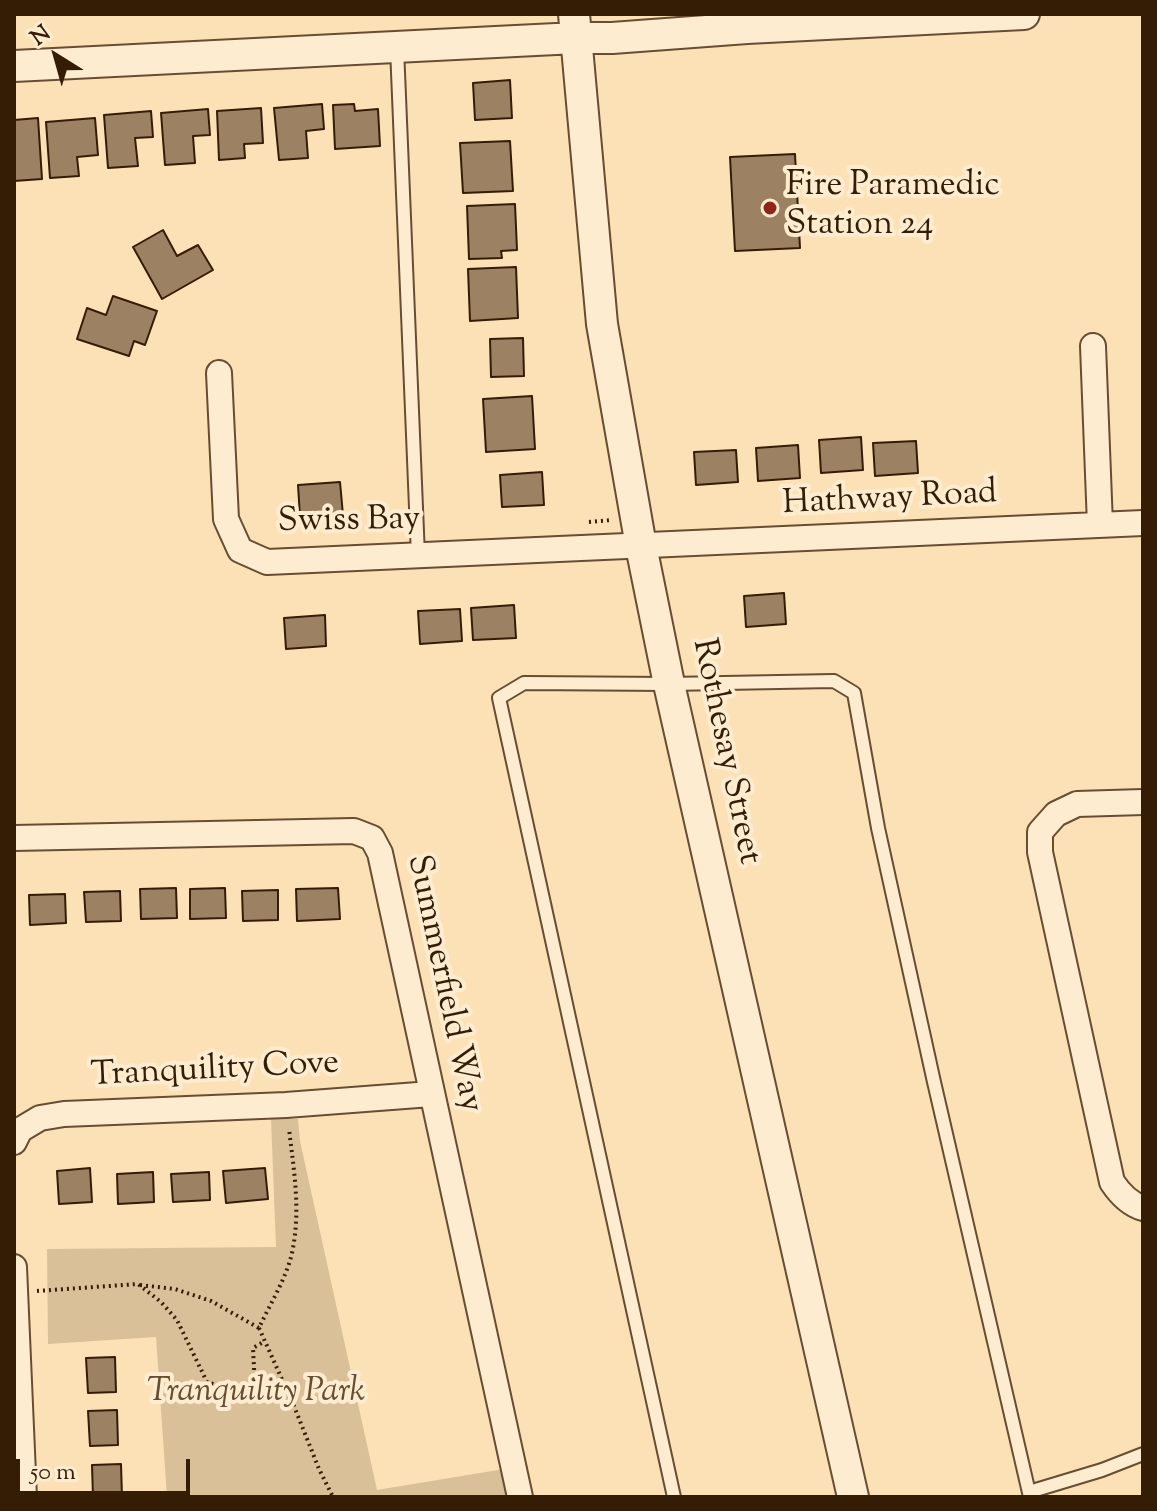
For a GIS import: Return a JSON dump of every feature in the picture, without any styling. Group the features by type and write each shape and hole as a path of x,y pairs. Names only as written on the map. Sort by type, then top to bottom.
{"street":[{"path":"14,66 397,47 575,26 612,38 746,21 1024,14"},
{"name":"Rothesay Street","path":"575,26 602,324 641,546 669,684 853,1497"},
{"path":"1093,346 1100,525"},
{"name":"Swiss Bay","path":"219,373 226,519 240,550 267,562 641,546"},
{"name":"Hathway Road","path":"641,546 1143,523"},
{"path":"1143,802 1077,804 1056,814 1040,832 1040,852 1112,1182 1126,1199 1143,1208"},
{"name":"Summerfield Way","path":"14,838 354,831 372,838 380,853 520,1497"},
{"name":"Tranquility Cove","path":"14,1142 20,1130 40,1118 64,1114 286,1105 431,1094"},
{"path":"14,1267 24,1497"}],"lane":[{"path":"397,47 418,556"},
{"path":"674,1497 499,698 524,683 834,681 854,693 881,843 1029,1494 1143,1454"}],"path":[{"path":"259,1328 291,1256 296,1228 298,1206 286,1105"},
{"path":"138,1284 177,1320 207,1382 229,1389 255,1388 290,1396"},
{"path":"15,1292 138,1284 175,1289 211,1301 259,1328 333,1497"},
{"path":"255,1388 253,1348 265,1341"}],"green space":[{"name":"Tranquility Park","path":"271,1119 298,1119 300,1141 377,1490 504,1469 511,1497 167,1497 156,1337 48,1344 47,1249 276,1247"}],"building":[{"path":"510,80 512,118 475,120 473,83"},
{"path":"322,104 324,129 306,131 308,158 279,160 274,108"},
{"path":"354,104 355,111 378,109 380,146 335,149 333,105"},
{"path":"261,108 263,143 244,144 245,158 219,160 217,111"},
{"path":"208,109 210,135 193,136 195,163 165,165 161,113"},
{"path":"151,111 153,137 135,138 138,166 108,168 104,115"},
{"path":"38,118 42,179 14,181 14,120"},
{"path":"95,118 98,155 77,157 79,176 50,178 46,122"},
{"path":"510,141 513,191 463,193 460,143"},
{"path":"795,154 800,248 735,251 730,157"},
{"path":"515,204 517,250 501,251 502,258 469,259 467,206"},
{"path":"163,230 177,256 198,245 213,270 162,299 133,247"},
{"path":"516,267 518,318 470,321 468,269"},
{"path":"113,296 157,311 145,345 134,341 129,356 77,339 87,308 106,315"},
{"path":"523,338 524,376 491,377 490,339"},
{"path":"532,396 535,449 486,452 483,399"},
{"path":"861,437 863,470 821,473 819,440"},
{"path":"916,441 918,473 875,476 873,443"},
{"path":"798,445 800,478 758,481 756,448"},
{"path":"736,450 738,482 696,485 694,452"},
{"path":"542,472 544,505 502,507 500,475"},
{"path":"340,482 343,515 300,517 298,485"},
{"path":"784,593 786,624 746,627 744,596"},
{"path":"514,605 516,638 473,640 471,608"},
{"path":"460,609 462,641 420,644 418,611"},
{"path":"325,615 326,646 286,649 284,618"},
{"path":"176,888 177,918 141,919 140,889"},
{"path":"225,888 226,918 190,919 190,889"},
{"path":"338,888 340,919 297,921 296,889"},
{"path":"278,890 278,920 243,921 242,891"},
{"path":"120,891 121,921 86,922 84,892"},
{"path":"65,894 66,923 30,925 29,895"},
{"path":"90,1168 92,1202 59,1204 57,1171"},
{"path":"265,1168 268,1199 226,1203 223,1171"},
{"path":"153,1172 154,1202 118,1204 117,1174"},
{"path":"209,1172 210,1200 173,1202 171,1174"},
{"path":"115,1357 116,1392 88,1393 86,1358"},
{"path":"117,1410 118,1445 90,1446 88,1411"},
{"path":"121,1464 122,1497 93,1497 92,1465"}],"place":[{"name":"Fire Paramedic Station 24","path":"770,208"}]}
